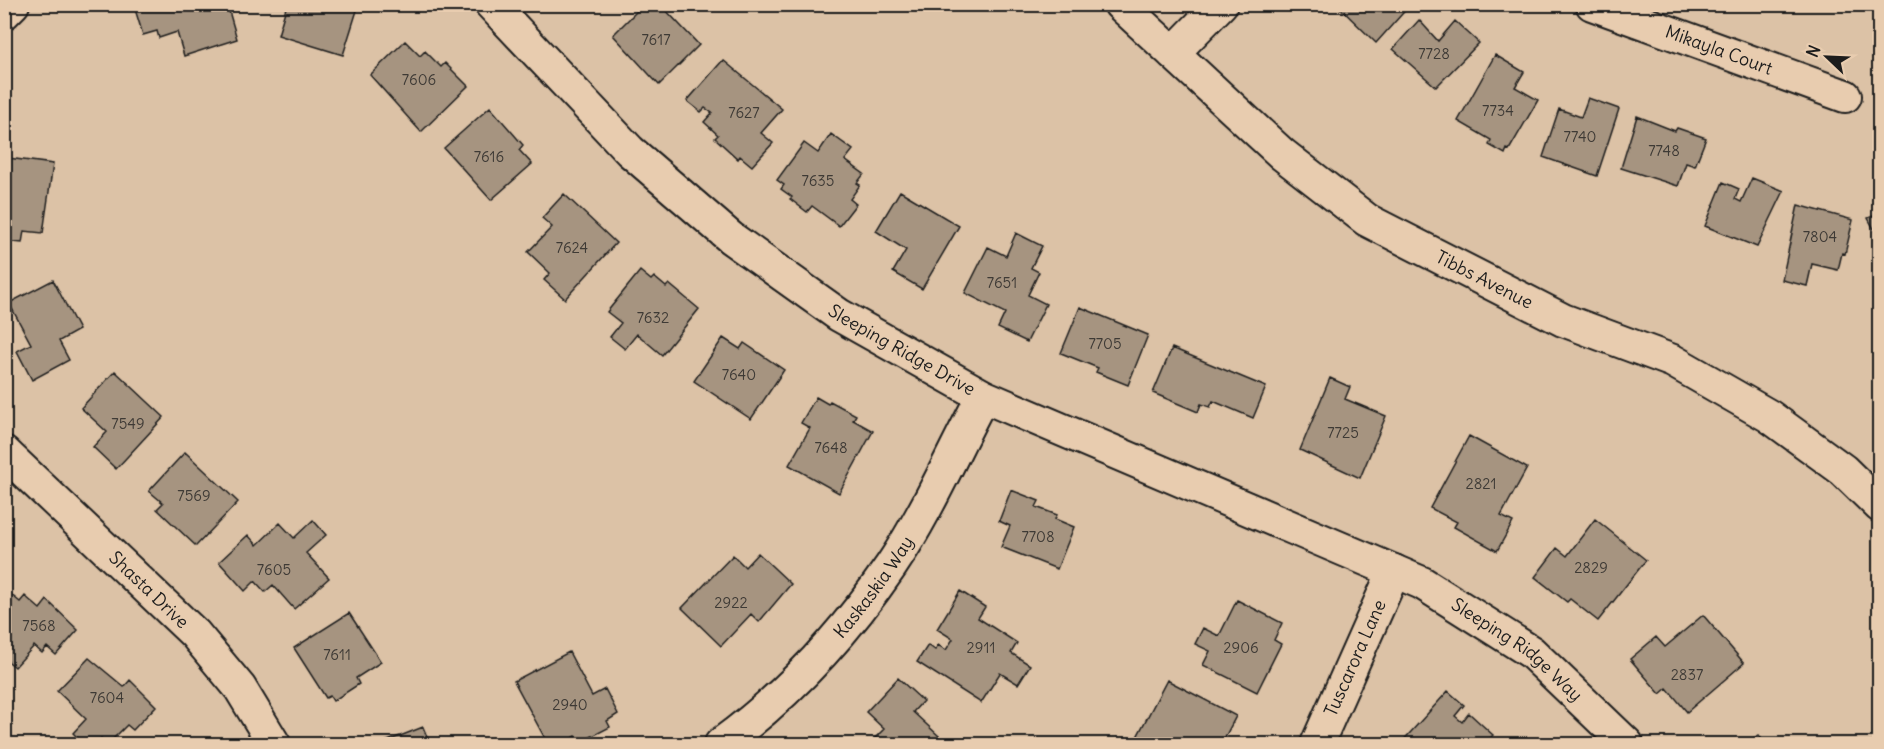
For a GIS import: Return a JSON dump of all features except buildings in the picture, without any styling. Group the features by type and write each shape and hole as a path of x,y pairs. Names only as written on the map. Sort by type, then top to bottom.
{"street":[{"name":"Sleeping Ridge Drive","path":"491,4 630,151 731,237 838,315 982,396 1394,571"},
{"name":"Tibbs Avenue","path":"1120,4 1302,171 1367,220 1563,320 1682,366 1769,416 1843,470 1880,506"},
{"path":"1173,53 1221,4"},
{"name":"Mikayla Court","path":"1592,4 1845,96"},
{"name":"Kaskaskia Way","path":"721,744 749,724 844,627 892,564 982,396"},
{"name":"Shasta Drive","path":"4,452 195,634 240,688 273,744"},
{"name":"Tuscarora Lane","path":"1317,744 1394,571"},
{"name":"Sleeping Ridge Way","path":"1394,571 1422,583 1531,652 1627,744"}]}
